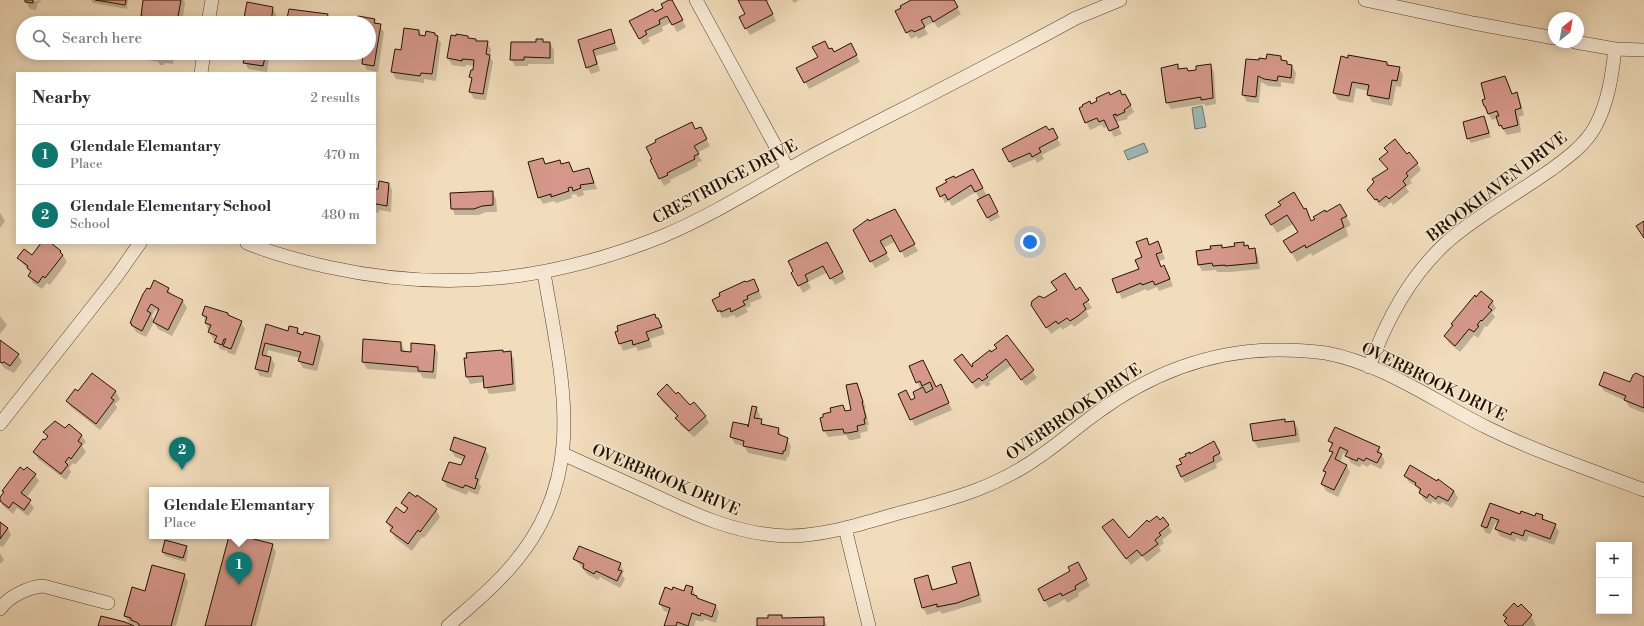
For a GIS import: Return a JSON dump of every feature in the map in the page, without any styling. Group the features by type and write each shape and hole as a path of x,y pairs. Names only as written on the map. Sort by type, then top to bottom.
{"street":[{"path":"209,16 212,0"},
{"path":"696,0 788,168"},
{"name":"CRESTRIDGE DRIVE","path":"250,244 303,261 372,276 420,281 467,281 544,273 593,260 664,235 706,215 788,168 1076,18 1120,0"},
{"path":"1365,0 1473,23 1548,37"},
{"path":"1584,44 1615,49 1644,50"},
{"name":"BROOKHAVEN DRIVE","path":"1369,366 1392,314 1404,293 1432,257 1468,225 1552,169 1587,139 1602,112 1610,86 1615,49"},
{"path":"201,72 203,60"},
{"path":"2,416 116,278 139,244"},
{"path":"450,624 476,602 509,570 529,543 548,506 563,454 564,400 544,273"},
{"name":"OVERBROOK DRIVE","path":"563,454 688,511 741,530 790,536 845,528 950,500 992,485 1029,464 1096,413 1133,388 1160,375 1196,361 1237,352 1287,350 1329,354 1369,366 1518,442 1644,490"},
{"path":"845,528 869,626"},
{"path":"0,609 8,599 37,586 43,586 108,603"}],"water":[{"path":"1202,106 1206,127 1195,129 1192,108"},
{"path":"1144,143 1148,152 1128,160 1124,151"}],"building":[{"path":"25,0 33,0 33,3 25,2"},
{"path":"95,0 126,0 125,5"},
{"path":"143,0 181,0 178,16 141,16"},
{"path":"672,0 683,20 672,25 667,16 659,20 660,24 645,31 647,34 639,39 629,21 653,9 655,12 663,8 661,4"},
{"path":"738,0 766,0 773,14 745,29 739,17 745,14"},
{"path":"911,0 954,0 958,7 933,22 930,16 921,20 925,27 914,32 912,30 906,33 895,11 901,8 900,6"},
{"path":"247,2 273,7 272,16 244,16"},
{"path":"289,9 328,14 328,16 288,16"},
{"path":"376,23 381,24 376,54"},
{"path":"404,28 419,30 419,35 425,36 426,31 435,33 435,35 438,36 432,74 421,73 420,76 391,72 395,49 401,50"},
{"path":"611,29 615,43 593,50 597,64 586,68 578,40"},
{"path":"456,34 468,36 468,38 476,39 476,41 488,41 486,54 490,55 483,94 469,92 472,78 469,77 471,70 473,70 474,60 462,59 462,61 447,58 451,35 456,36"},
{"path":"536,39 543,39 543,42 550,42 550,58 524,57 524,60 510,60 511,42 536,42"},
{"path":"825,41 829,49 832,48 834,52 851,43 857,55 804,83 796,68 818,57 812,47"},
{"path":"1267,54 1281,56 1281,60 1287,61 1287,64 1292,65 1291,78 1278,76 1277,81 1264,79 1258,76 1256,97 1242,95 1246,59 1266,59"},
{"path":"1348,55 1387,62 1387,65 1400,67 1397,81 1392,80 1389,99 1367,95 1369,85 1352,82 1349,96 1333,93 1341,56 1348,58"},
{"path":"244,60 264,60 263,66 243,63"},
{"path":"362,60 375,60 374,66 362,64"},
{"path":"1178,64 1178,69 1187,68 1188,71 1196,70 1196,66 1211,64 1213,98 1201,100 1201,97 1166,103 1161,68"},
{"path":"1505,76 1512,94 1517,92 1521,108 1515,110 1518,125 1503,129 1501,125 1499,126 1496,116 1499,116 1497,111 1488,114 1484,106 1482,100 1485,99 1481,83"},
{"path":"1120,90 1122,95 1125,94 1131,105 1124,110 1125,112 1116,116 1116,114 1113,115 1119,127 1109,131 1104,120 1099,122 1097,118 1085,123 1079,108 1083,106 1082,105 1090,101 1091,104 1097,101 1096,98 1109,92 1110,95"},
{"path":"1484,116 1489,133 1467,139 1463,122"},
{"path":"692,122 695,129 701,127 707,139 694,146 699,154 694,156 695,159 667,173 668,175 659,179 646,147 656,142 655,140"},
{"path":"1046,126 1049,130 1053,128 1058,138 1039,148 1041,152 1032,157 1030,153 1009,162 1002,149"},
{"path":"1395,139 1407,154 1409,152 1418,163 1406,173 1408,176 1403,181 1406,185 1389,199 1386,196 1379,202 1377,199 1375,200 1367,190 1374,182 1372,179 1388,169 1379,159 1388,152 1384,148"},
{"path":"543,158 545,164 560,160 561,164 569,162 573,172 589,168 594,183 580,185 581,188 573,191 572,187 568,188 569,191 551,197 551,194 538,198 528,162"},
{"path":"973,169 983,188 975,192 971,185 948,200 945,194 940,197 936,188 947,182 945,180 954,176 955,178"},
{"path":"379,181 389,183 387,206 376,204 376,189 378,189"},
{"path":"493,191 493,205 482,206 474,209 451,209 450,193"},
{"path":"1294,192 1304,209 1306,208 1311,221 1315,219 1313,217 1340,204 1347,216 1341,219 1344,227 1306,248 1305,245 1291,253 1283,241 1298,232 1287,215 1271,225 1265,215 1281,205 1278,202"},
{"path":"989,194 998,212 987,218 977,200"},
{"path":"895,209 915,244 900,252 891,235 880,241 887,253 870,262 853,230 868,219 869,221"},
{"path":"1644,221 1644,238 1636,226"},
{"path":"1147,238 1149,245 1158,241 1162,252 1156,254 1161,267 1164,265 1170,279 1155,285 1153,281 1142,285 1141,283 1117,293 1112,279 1139,269 1135,260 1142,257 1136,242"},
{"path":"827,242 843,272 830,279 823,266 805,275 808,281 798,286 791,273 793,271 788,261"},
{"path":"1244,242 1244,246 1248,245 1249,249 1255,248 1257,263 1225,266 1213,266 1212,263 1198,265 1196,251 1211,249 1210,246 1222,245 1222,248 1235,246 1234,243"},
{"path":"40,244 52,244 61,251 60,252 63,255 45,278 43,276 38,283 28,276 31,271 27,268 28,266 17,258 24,249 32,255"},
{"path":"1065,273 1076,290 1080,287 1089,300 1083,304 1086,309 1070,321 1067,318 1058,324 1056,321 1046,328 1031,305 1032,301 1039,296 1044,298 1057,290 1051,282"},
{"path":"754,279 759,291 747,296 748,299 743,301 745,305 731,312 730,308 721,312 720,310 718,312 712,300 720,296 719,293 745,281"},
{"path":"154,280 169,288 167,292 183,300 168,330 153,322 159,309 151,304 147,311 151,313 142,331 130,323 143,294 147,288 150,289"},
{"path":"1481,291 1493,301 1488,307 1492,310 1482,321 1481,320 1477,325 1479,326 1474,332 1469,329 1455,346 1444,336 1453,325 1451,324 1475,295 1476,297"},
{"path":"205,306 228,313 228,315 242,321 231,349 223,346 226,339 224,339 222,345 214,342 217,336 208,332 211,325 205,323 207,317 202,315"},
{"path":"655,314 662,327 646,332 649,340 633,345 632,340 619,344 615,332 618,331 617,326"},
{"path":"266,324 288,331 289,326 298,328 297,333 303,335 304,332 320,336 313,365 298,361 301,352 265,343 262,355 271,357 268,372 255,369"},
{"path":"1007,335 1034,370 1021,380 1006,359 986,375 988,377 982,381 979,378 972,383 954,360 962,354 972,367 972,364 990,350 991,352 997,348 994,345"},
{"path":"363,339 401,342 401,351 411,352 411,343 435,345 433,372 418,371 418,367 362,362"},
{"path":"0,340 19,354 10,366 4,362 0,362"},
{"path":"503,350 503,352 511,351 513,384 484,388 483,376 466,377 464,358 467,358 466,353"},
{"path":"923,360 936,387 941,384 949,403 910,420 898,394 906,390 911,400 915,398 913,392 923,387 926,393 933,389 930,382 922,386 920,381 916,383 909,366"},
{"path":"1604,372 1630,382 1633,375 1636,373 1644,377 1644,408 1624,400 1626,396 1599,385"},
{"path":"92,373 116,391 111,398 114,400 96,424 66,401 75,389 78,391"},
{"path":"857,383 863,402 866,418 864,419 865,424 857,426 858,431 848,433 844,433 843,429 823,431 820,418 823,417 823,414 831,412 830,408 843,405 845,411 851,410 846,385"},
{"path":"667,384 676,394 678,392 690,405 694,402 706,416 689,431 675,418 678,416 657,394"},
{"path":"752,406 757,407 754,418 762,419 761,424 779,428 778,434 788,438 783,454 743,446 744,441 730,437 733,422 748,425 748,427"},
{"path":"1285,419 1285,422 1294,421 1296,435 1253,441 1250,424"},
{"path":"55,421 65,428 69,424 82,435 78,441 82,444 71,459 69,457 65,462 68,465 61,474 33,452 43,439 45,440 48,436 43,432"},
{"path":"1335,427 1380,447 1377,452 1382,454 1377,463 1366,458 1364,461 1358,458 1357,461 1345,456 1348,451 1340,447 1335,459 1347,465 1334,490 1321,484 1326,472 1323,471 1333,452 1329,451 1333,443 1328,441"},
{"path":"454,437 486,448 475,478 478,479 475,489 465,485 463,488 442,480 449,462 461,465 465,456 450,450"},
{"path":"1214,441 1220,453 1213,457 1214,461 1181,477 1176,466 1182,464 1179,459 1186,456 1185,454 1190,452 1190,454"},
{"path":"1410,465 1437,481 1438,479 1454,491 1448,501 1438,496 1436,499 1429,494 1427,498 1419,493 1421,489 1415,485 1416,483 1404,476"},
{"path":"20,467 24,470 27,467 36,474 21,493 31,500 24,510 13,502 9,508 0,501 0,497 4,492 2,491"},
{"path":"409,492 416,497 417,495 437,509 420,532 418,530 408,544 390,531 393,527 386,522 396,507 404,513 408,508 401,503"},
{"path":"1490,503 1520,514 1521,511 1535,516 1536,513 1543,515 1542,519 1556,524 1550,539 1525,530 1523,536 1512,532 1511,535 1495,529 1499,520 1491,517 1487,528 1481,526"},
{"path":"1157,516 1160,520 1163,517 1169,525 1159,533 1161,535 1155,540 1158,544 1142,556 1137,550 1126,559 1102,527 1113,519 1129,538 1147,520 1149,522"},
{"path":"0,522 8,528 0,539"},
{"path":"228,539 254,539 273,544 251,626 205,626"},
{"path":"165,540 187,546 183,558 162,552"},
{"path":"579,546 621,563 618,570 622,571 617,581 596,571 594,574 583,568 584,564 573,559"},
{"path":"970,562 979,595 957,603 937,607 937,604 922,608 914,579 928,575 932,590 957,583 952,567"},
{"path":"1078,562 1087,579 1075,586 1076,589 1062,596 1061,593 1044,601 1038,589 1070,571 1068,567"},
{"path":"152,565 185,574 171,626 139,626 139,624 131,620 131,618 124,616 132,587 145,591"},
{"path":"686,585 693,587 691,594 697,596 697,598 716,605 712,617 701,613 700,616 692,613 688,626 677,622 676,626 664,626 670,608 659,604 665,587 672,590 673,587 684,591"},
{"path":"1514,603 1518,607 1521,604 1532,615 1522,626 1509,626 1504,621 1507,618 1503,615"},
{"path":"768,615 782,615 782,618 824,617 824,626 757,626 757,618 768,618"},
{"path":"101,616 125,622 134,626 98,626"}],"place":[{"name":"Glendale Elementary School","path":"182,470"},
{"name":"Glendale Elemantary","path":"239,585"}]}
